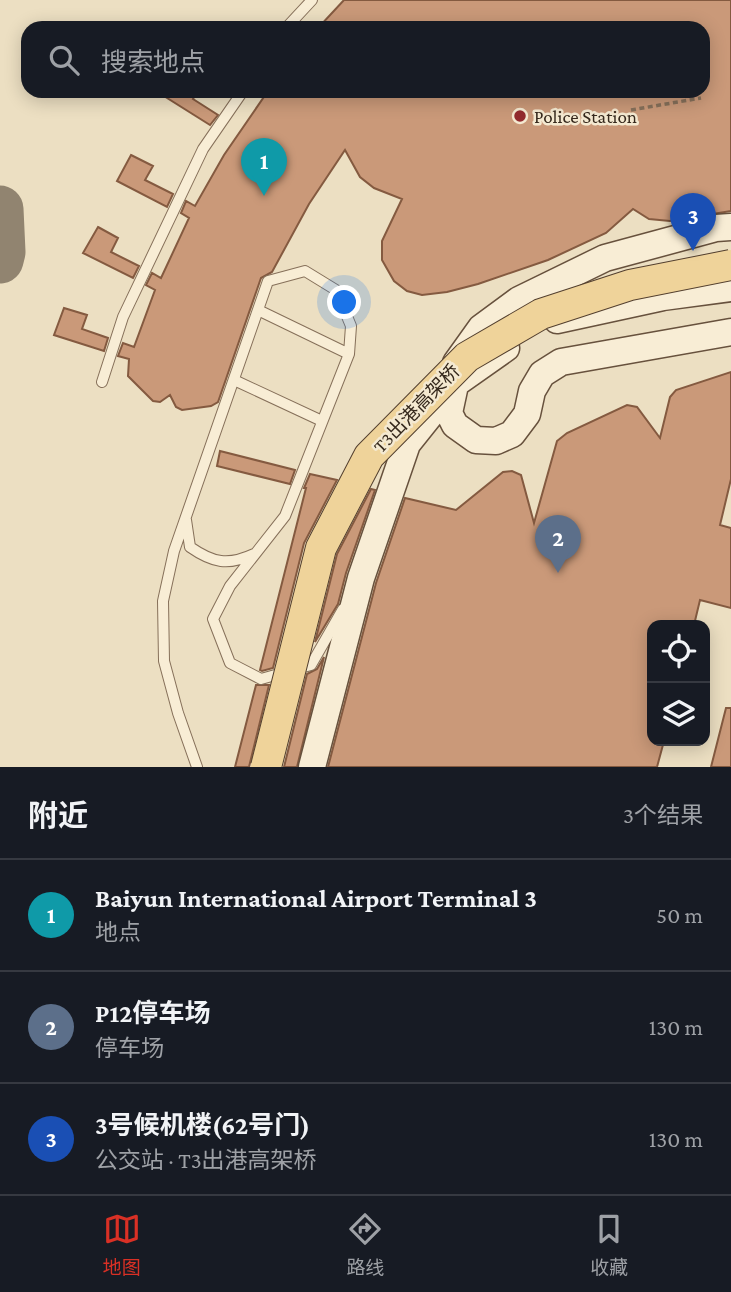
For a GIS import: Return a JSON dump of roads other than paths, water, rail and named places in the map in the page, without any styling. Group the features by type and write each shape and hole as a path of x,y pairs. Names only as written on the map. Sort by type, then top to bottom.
{"main road":[{"path":"417,432 437,389 481,328 519,300 605,258 716,228 731,228"},
{"name":"T3出港高架桥","path":"266,767 321,548 369,456 467,357 541,314 630,285 731,265"},
{"path":"312,767 361,578 407,444 455,384 541,324 663,297 731,288"},
{"path":"455,384 449,413 455,425 476,440 496,441 512,434 527,414 532,391 542,374 561,362 731,332"}],"lane":[{"path":"292,21 312,0"},
{"path":"102,382 123,317 203,149 238,98"},
{"path":"197,767 178,713 164,660 163,601 174,551 268,281 305,271 335,289 351,326 349,354 285,516 230,586 213,619 230,663 261,679 311,665 361,578"},
{"path":"258,310 349,354"},
{"path":"234,380 322,421"},
{"path":"186,519 190,547 208,560 238,562 257,552"}],"place":[{"name":"Police Station","path":"520,116"},
{"name":"Baiyun International Airport Terminal 3","path":"264,196"},
{"name":"3号候机楼(62号门)","path":"693,251"},
{"name":"P12停车场","path":"558,573"}]}
